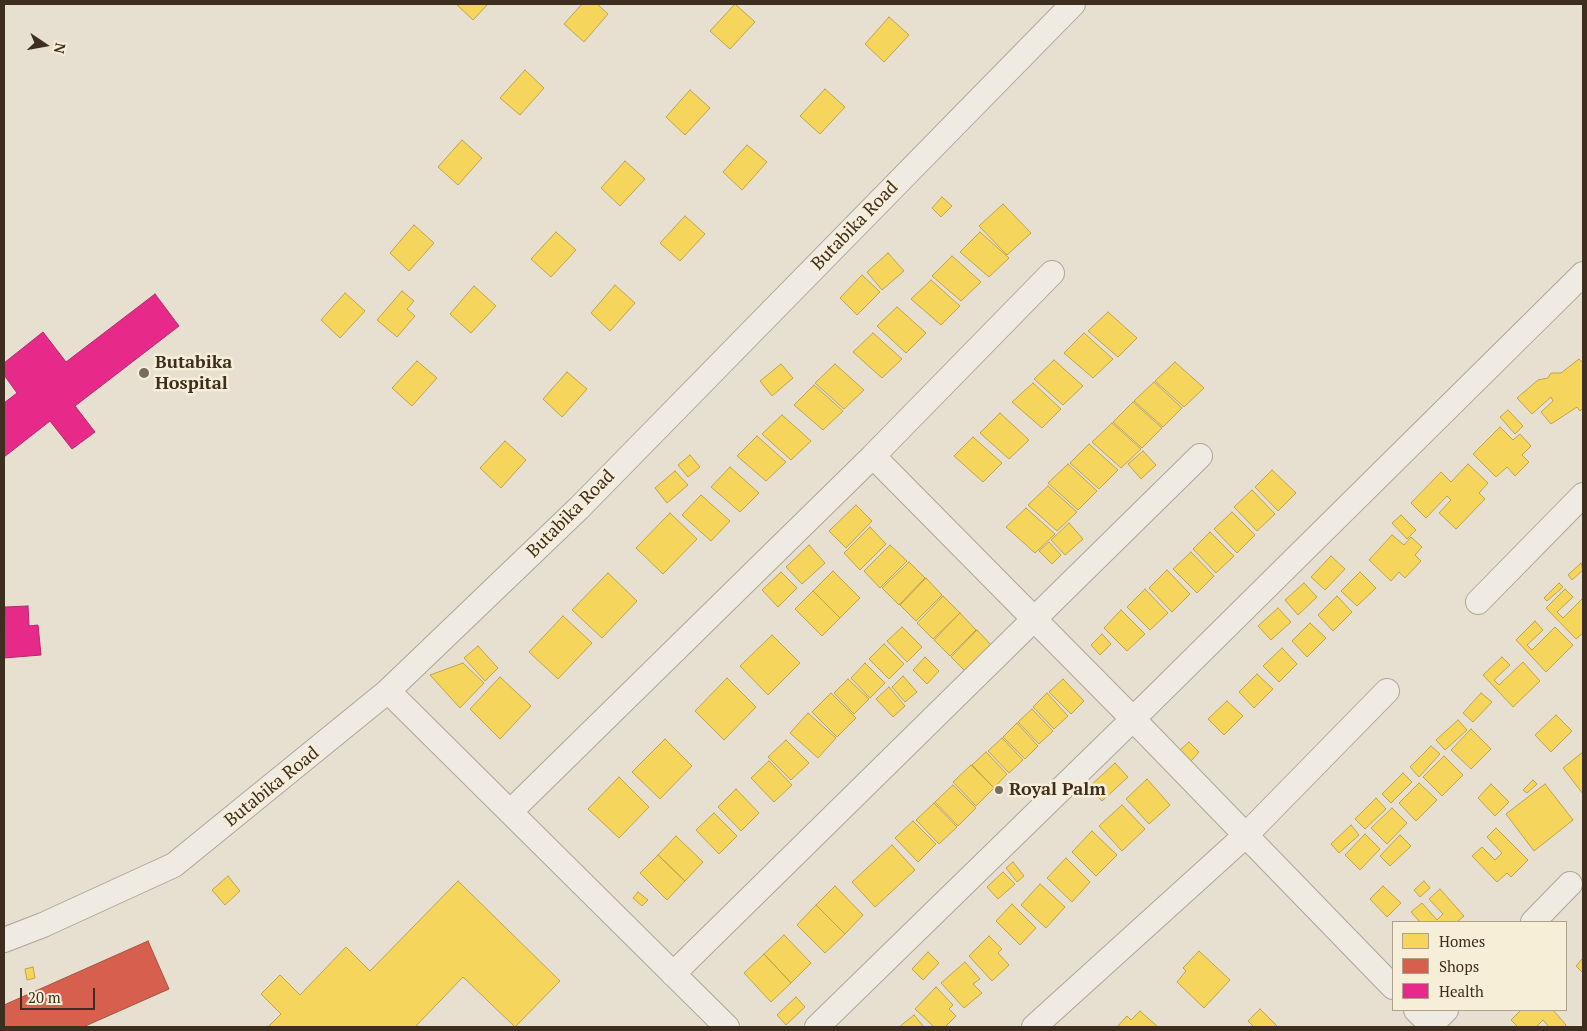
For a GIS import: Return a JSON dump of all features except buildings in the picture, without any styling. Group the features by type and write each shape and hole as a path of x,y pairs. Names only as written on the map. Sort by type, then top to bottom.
{"street":[{"name":"Butabika Road","path":"4,940 60,918 174,864 388,691 586,501 1073,4"},
{"path":"510,812 872,456 1052,273"},
{"path":"817,1027 1133,719 1583,274"},
{"path":"872,456 1133,719 1392,986"},
{"path":"672,974 1200,456"},
{"path":"1478,602 1583,495"},
{"path":"388,691 727,1027"},
{"path":"1034,1027 1246,835 1386,691"},
{"path":"1533,921 1570,884"}],"place":[{"name":"Butabika Hospital","path":"144,373"},
{"name":"Royal Palm","path":"999,790"}]}
